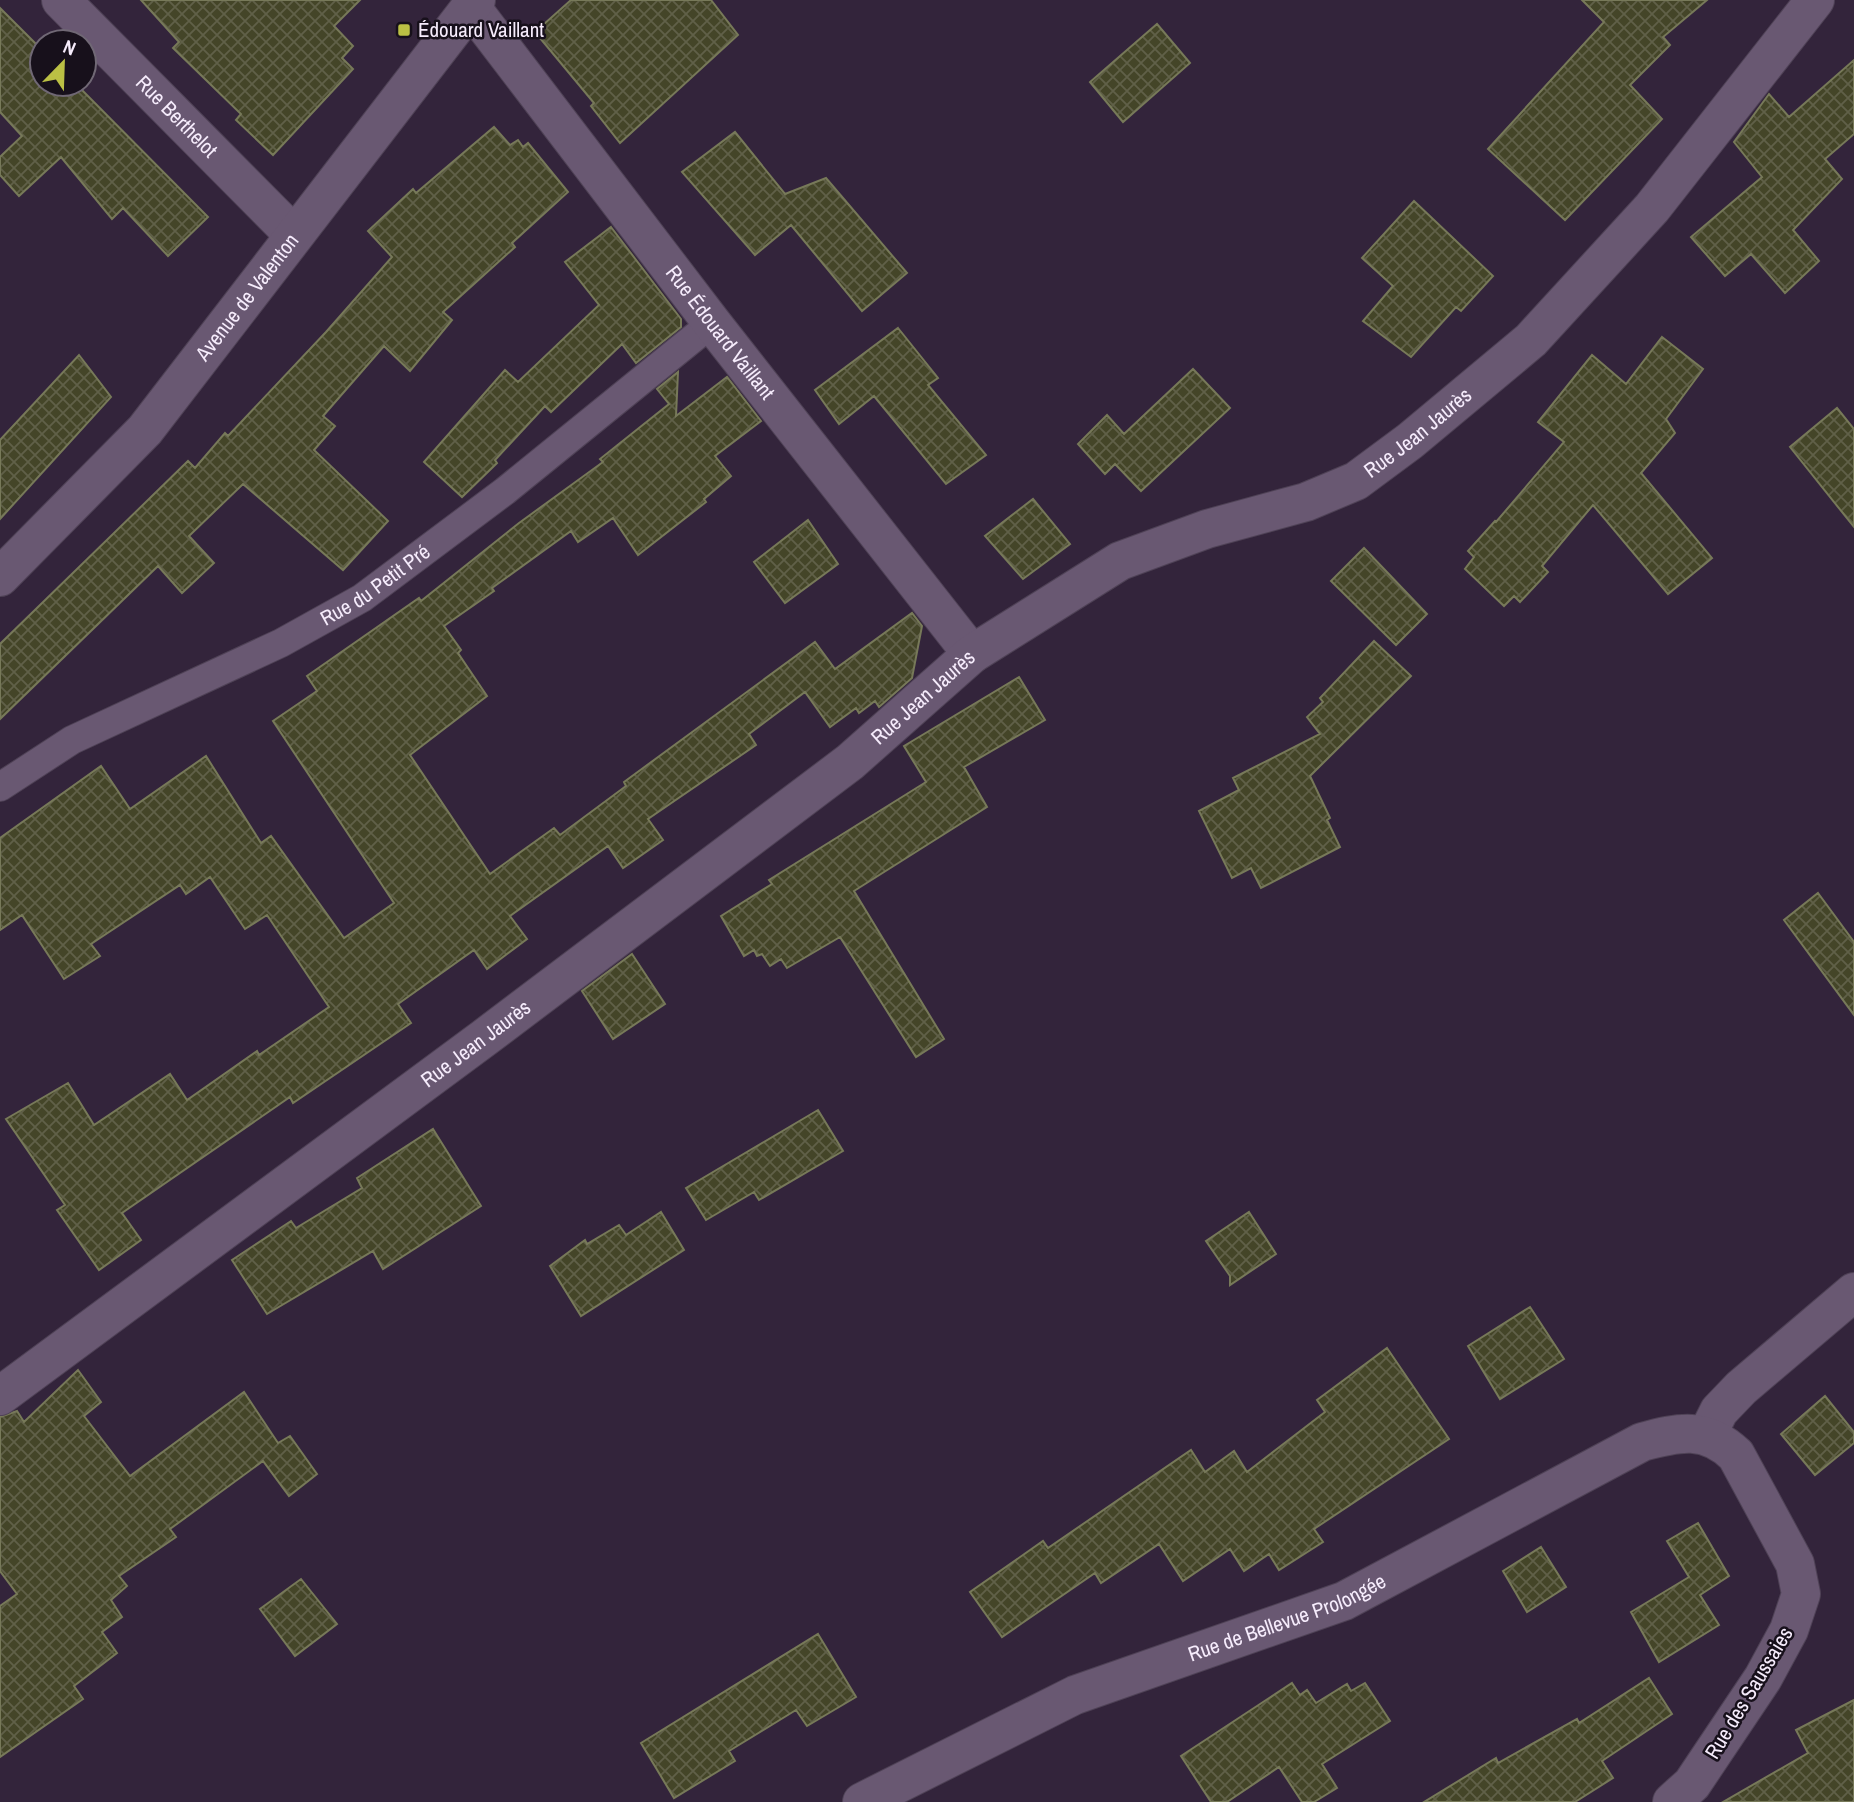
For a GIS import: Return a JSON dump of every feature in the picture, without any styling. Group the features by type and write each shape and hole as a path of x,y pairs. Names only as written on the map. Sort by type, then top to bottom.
{"street":[{"name":"Rue Berthelot","path":"61,0 294,235"},
{"name":"Rue Jean Jaurès","path":"0,1396 484,1038 850,762 972,654 1121,561 1207,529 1306,502 1356,481 1410,441 1531,340 1652,208 1815,0"},
{"name":"Avenue de Valenton","path":"0,577 145,430 473,4"},
{"name":"Rue Édouard Vaillant","path":"473,4 712,323 972,654"},
{"path":"1707,1435 1719,1411 1741,1388 1854,1292"},
{"name":"Rue de Bellevue Prolongée","path":"862,1802 1075,1695 1345,1601 1642,1442 1668,1434 1707,1435"},
{"name":"Rue des Saussaies","path":"1672,1802 1692,1784 1763,1678 1789,1630 1801,1594 1795,1564 1736,1455 1722,1442 1707,1435"}],"lane":[{"name":"Rue du Petit Pré","path":"0,787 72,740 281,643 362,598 505,491 712,323"}],"building":[{"path":"141,0 360,0 334,26 353,46 342,58 353,69 273,155 236,120 241,114 173,48 179,42"},
{"path":"571,0 711,0 738,35 620,143 591,106 594,103 535,32"},
{"path":"1582,0 1707,0 1663,37 1670,45 1630,85 1662,119 1565,220 1488,149 1604,22"},
{"path":"0,8 28,36 28,98 90,98 208,217 168,256 123,208 112,219 61,157 19,196 0,175 0,157 22,136 0,112"},
{"path":"1157,24 1190,63 1123,122 1090,82"},
{"path":"1854,60 1854,134 1825,159 1842,179 1793,230 1819,261 1785,293 1751,254 1725,276 1691,237 1762,177 1734,142 1769,94 1789,117"},
{"path":"494,127 510,145 518,140 523,147 528,143 568,192 512,243 515,247 443,312 452,320 410,371 384,346 323,416 335,426 314,450 388,521 343,570 243,484 189,536 214,563 182,593 158,566 0,719 0,644 188,461 195,468 225,433 228,436 392,257 368,231 413,189 416,193"},
{"path":"735,132 785,194 826,178 907,273 862,311 791,225 755,255 682,172"},
{"path":"1414,201 1493,276 1461,311 1456,307 1411,357 1363,321 1393,286 1362,258"},
{"path":"611,227 681,319 681,327 636,363 622,344 551,412 545,406 495,460 497,463 462,497 424,462 505,370 518,382 599,305 565,262"},
{"path":"898,328 938,378 928,385 986,455 946,484 874,396 839,424 815,390"},
{"path":"1662,337 1703,369 1666,419 1675,433 1641,473 1712,558 1668,594 1593,505 1542,566 1548,572 1520,602 1514,596 1504,606 1465,569 1474,557 1468,551 1564,442 1538,422 1592,355 1626,384"},
{"path":"79,355 111,397 0,519 0,440"},
{"path":"1193,369 1230,408 1141,491 1115,464 1105,474 1078,444 1107,415 1124,434"},
{"path":"678,372 676,416 727,377 761,421 715,456 731,476 704,499 706,502 638,555 613,518 578,542 571,531 444,626 461,650 458,653 487,696 410,755 490,874 554,828 560,835 626,786 624,782 815,642 835,669 912,613 922,626 912,678 879,707 875,701 859,713 856,708 830,727 805,692 749,734 756,745 648,819 663,840 623,868 608,846 510,916 527,939 487,969 474,950 398,1004 411,1023 293,1103 290,1097 122,1213 141,1240 99,1270 57,1210 65,1205 6,1119 68,1083 94,1125 170,1074 187,1100 257,1051 259,1055 329,1007 267,915 245,929 210,877 186,894 180,885 91,944 100,956 64,979 22,915 0,930 0,838 101,766 130,809 206,756 261,843 271,836 344,938 394,903 273,721 317,691 307,676 419,598 421,601 519,523 603,462 600,459 669,404 657,389"},
{"path":"1837,408 1854,429 1854,527 1790,447"},
{"path":"1033,499 1070,544 1023,579 985,536"},
{"path":"808,520 838,564 785,603 754,562"},
{"path":"1364,548 1427,614 1396,645 1331,581"},
{"path":"1374,641 1411,676 1310,776 1340,847 1261,888 1251,868 1232,878 1199,811 1239,790 1233,778 1320,734 1307,717 1323,702 1320,698"},
{"path":"1019,677 1045,720 964,767 987,807 854,891 944,1039 916,1057 840,937 787,968 781,959 770,966 762,954 757,956 754,950 744,956 721,916 772,884 769,880 926,782 904,746"},
{"path":"1818,893 1854,942 1854,1015 1784,920"},
{"path":"632,954 665,1004 613,1039 582,991"},
{"path":"818,1110 843,1151 759,1200 754,1192 706,1220 686,1188"},
{"path":"433,1129 481,1206 383,1269 373,1251 267,1314 232,1260 291,1221 296,1228 362,1188 357,1178"},
{"path":"661,1212 684,1250 581,1316 550,1266 585,1240 587,1244 619,1225 626,1235"},
{"path":"1249,1212 1276,1254 1230,1285 1230,1276 1206,1241"},
{"path":"1530,1307 1564,1359 1500,1399 1468,1346"},
{"path":"1387,1348 1449,1439 1314,1529 1323,1542 1279,1570 1269,1554 1244,1571 1230,1549 1183,1581 1159,1544 1101,1583 1095,1573 1002,1637 970,1592 1043,1541 1048,1548 1191,1450 1205,1472 1234,1451 1247,1472 1325,1412 1317,1400"},
{"path":"78,1370 101,1402 84,1416 130,1476 244,1392 278,1443 290,1436 317,1474 289,1496 263,1461 170,1529 176,1537 119,1576 127,1586 111,1600 122,1617 102,1632 117,1653 74,1686 83,1699 0,1757 0,1606 17,1594 0,1571 0,1417 17,1411 24,1422"},
{"path":"1825,1396 1854,1432 1854,1443 1815,1475 1781,1434"},
{"path":"1698,1523 1729,1576 1700,1595 1719,1625 1659,1662 1631,1612 1689,1577 1667,1541"},
{"path":"1541,1547 1566,1587 1527,1612 1503,1571"},
{"path":"301,1579 337,1624 295,1656 260,1609"},
{"path":"818,1634 856,1697 807,1726 796,1710 729,1751 735,1761 674,1798 641,1743"},
{"path":"1649,1678 1672,1714 1602,1761 1613,1778 1575,1802 1424,1802 1496,1758 1498,1763 1577,1719 1579,1723"},
{"path":"1292,1683 1300,1695 1307,1690 1316,1703 1347,1684 1351,1691 1365,1683 1390,1721 1322,1764 1337,1788 1314,1802 1302,1802 1279,1767 1227,1802 1211,1802 1181,1756"},
{"path":"1854,1700 1854,1802 1723,1802 1808,1753 1796,1730"}],"place":[{"name":"Édouard Vaillant","path":"404,30"}]}
